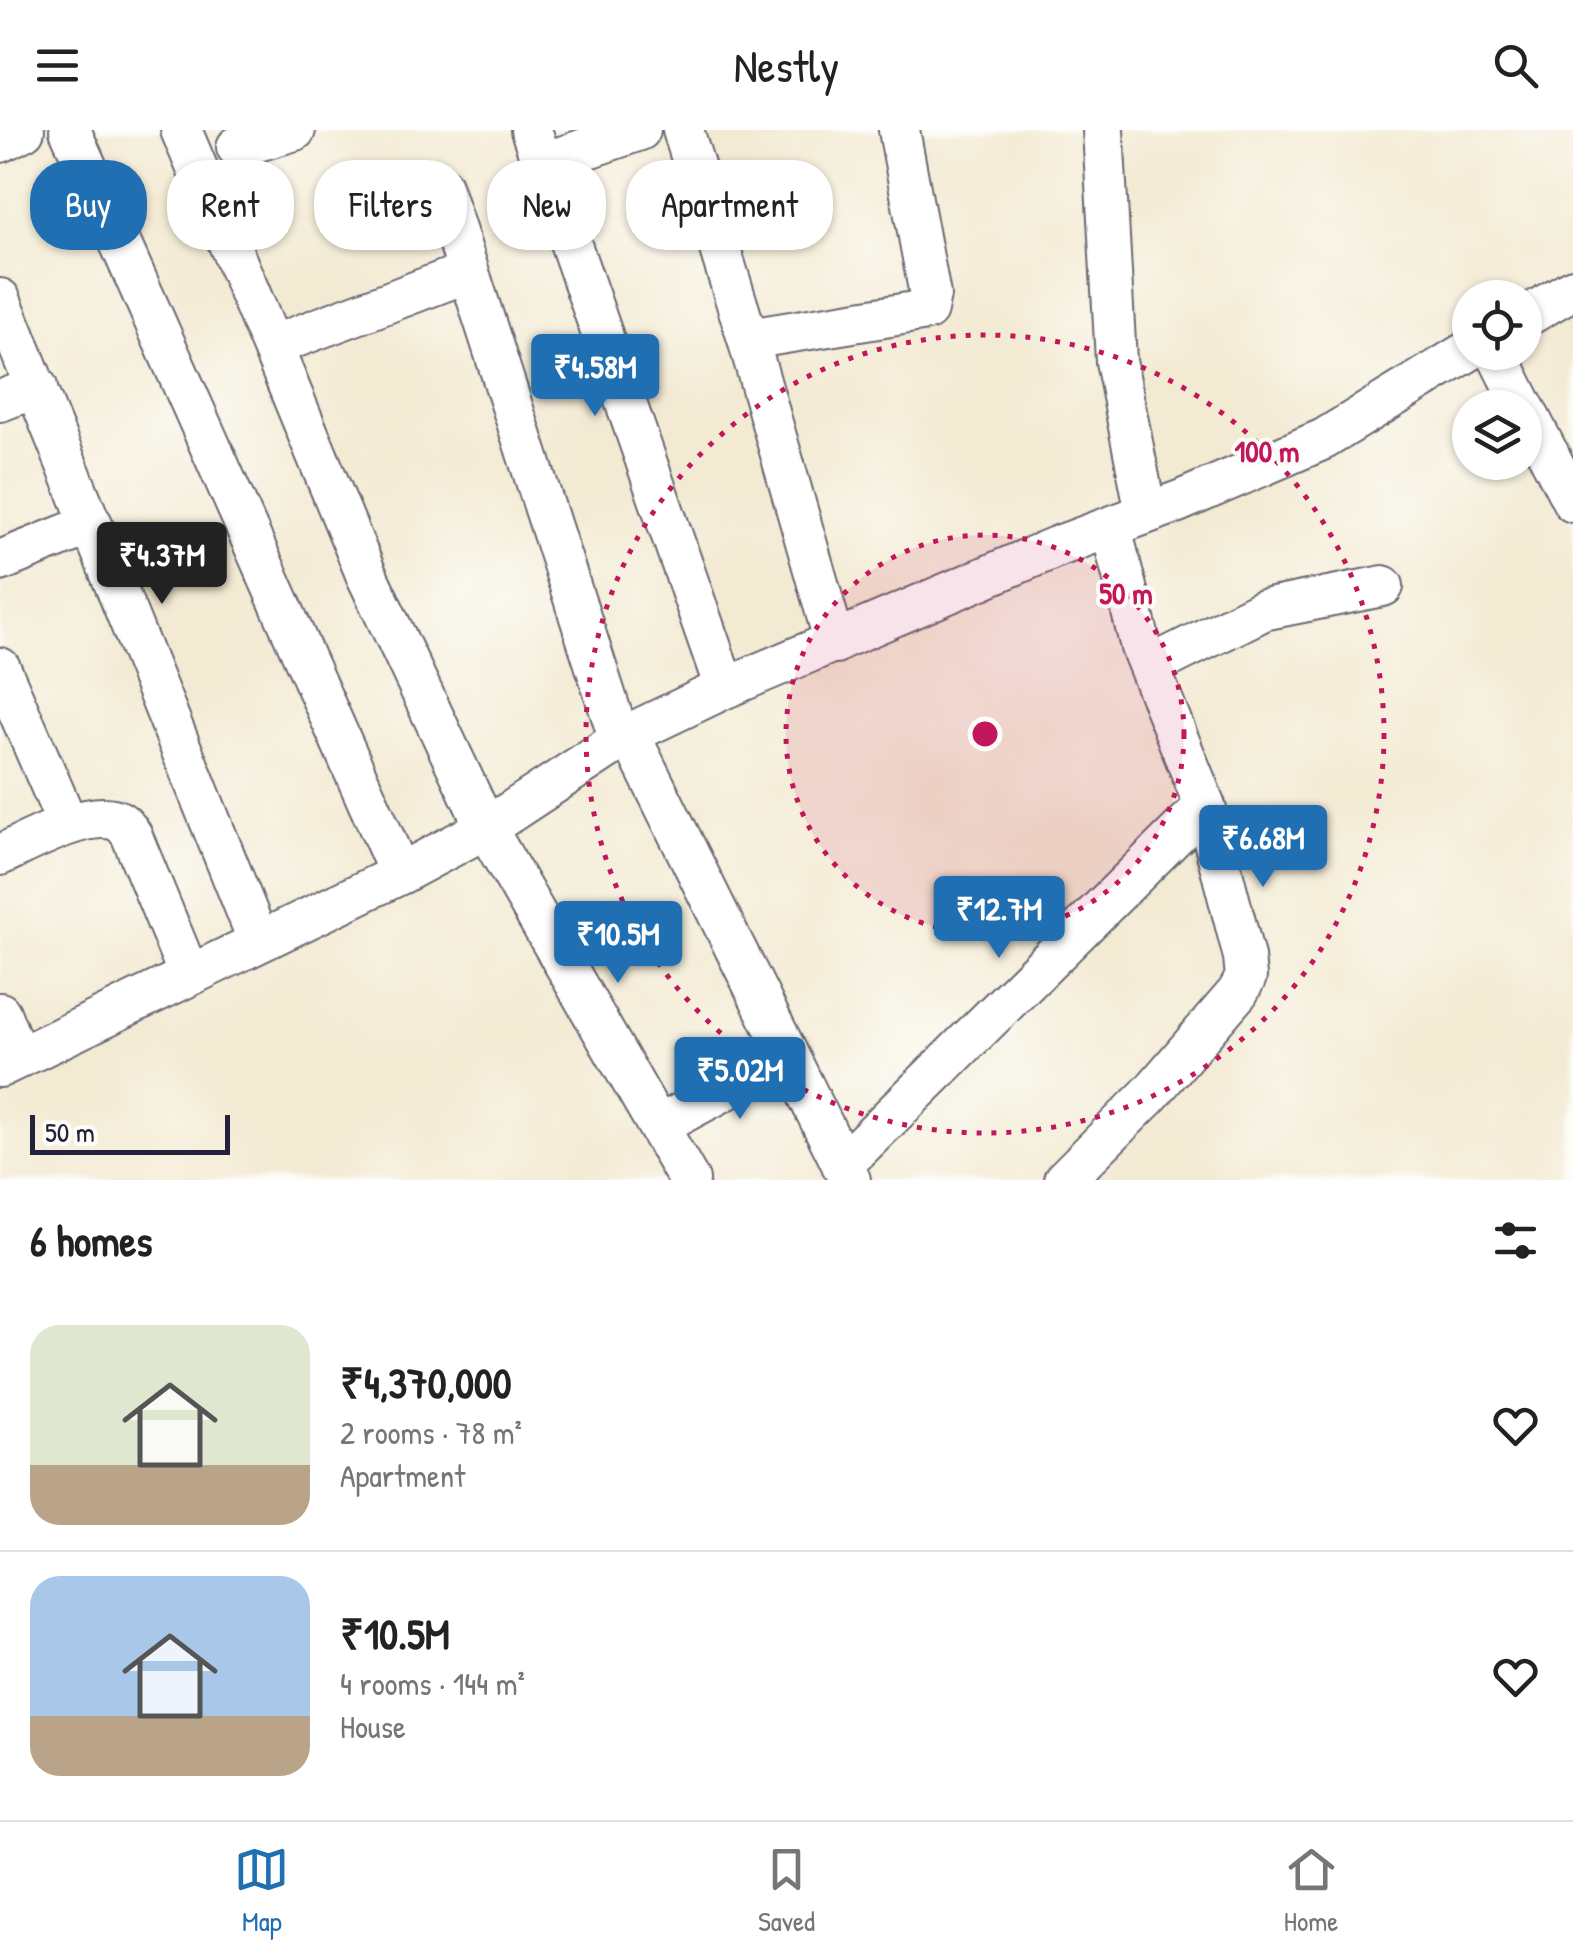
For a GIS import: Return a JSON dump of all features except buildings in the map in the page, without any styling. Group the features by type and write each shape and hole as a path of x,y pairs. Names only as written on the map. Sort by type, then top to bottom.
{"street":[{"path":"0,142 24,130"},
{"path":"70,130 400,874"},
{"path":"181,130 366,574 486,828 690,1180"},
{"path":"237,146 295,130"},
{"path":"640,130 536,147 725,688"},
{"path":"684,130 834,643"},
{"path":"748,339 927,310 930,295 899,130"},
{"path":"1064,1180 1150,1094 1238,992 1246,977 1205,806 1136,632 1102,130"},
{"path":"461,250 625,738 846,1172 1205,806"},
{"path":"272,346 468,272"},
{"path":"1542,307 1573,289"},
{"path":"0,299 18,394 92,524 258,942"},
{"path":"0,1013 9,1062 400,874 486,828 625,738 725,688 1056,547 1324,439 1452,361"},
{"path":"1542,441 1573,502"},
{"path":"0,561 92,524"},
{"path":"1150,667 1262,610 1383,586"},
{"path":"0,668 68,825"},
{"path":"0,855 68,825 114,819 125,826 190,975"},
{"path":"658,1126 788,1056"}]}
